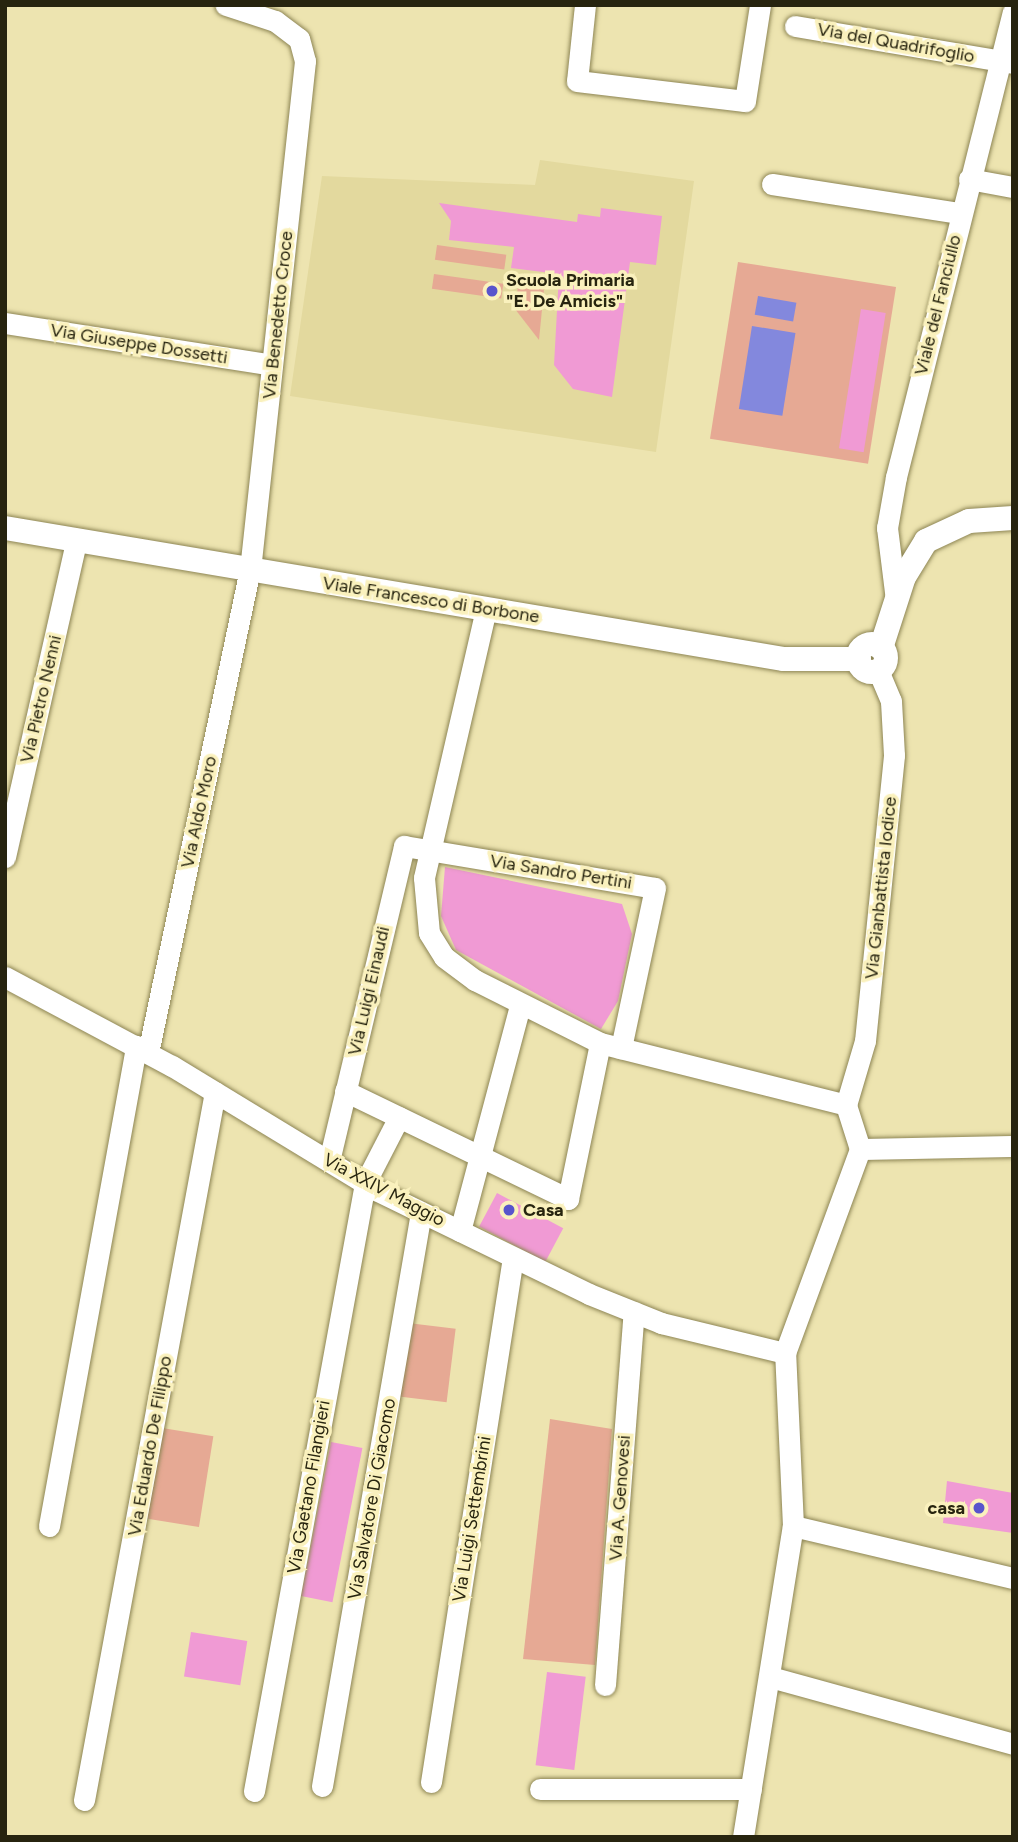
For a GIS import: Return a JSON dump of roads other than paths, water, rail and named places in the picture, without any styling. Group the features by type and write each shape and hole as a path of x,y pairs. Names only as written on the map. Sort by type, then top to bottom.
{"street":[{"name":"Via Benedetto Croce","path":"226,5 275,21 299,39 306,61 250,570"},
{"path":"585,5 577,81 745,101 760,5"},
{"name":"Viale del Fanciullo","path":"896,601 887,528 960,213 1005,62 1013,12"},
{"name":"Via del Quadrifoglio","path":"795,26 1005,62"},
{"path":"969,179 1013,187"},
{"path":"772,184 960,213"},
{"name":"Via Giuseppe Dossetti","path":"5,323 272,365"},
{"path":"873,659 896,601 926,541 969,521 1013,518"},
{"name":"Viale Francesco di Borbone","path":"5,528 784,659 873,659"},
{"name":"Via Pietro Nenni","path":"5,857 76,541"},
{"name":"Via Aldo Moro","path":"48,1526 142,1050 250,570"},
{"path":"486,609 430,850 423,905 429,933 444,957 471,978 520,1005 610,1046 846,1105 860,1149 785,1353 793,1526 743,1837"},
{"name":"Via Gianbattista Iodice","path":"846,1105 865,1041 894,755 891,701 873,659"},
{"name":"Via Luigi Einaudi","path":"329,1161 404,846 430,850"},
{"name":"Via Sandro Pertini","path":"430,850 655,888 610,1046"},
{"name":"Via XXIV Maggio","path":"5,977 142,1050 365,1183 513,1257 634,1312 785,1353"},
{"path":"460,1231 520,1005"},
{"path":"345,1091 568,1199 610,1046"},
{"name":"Via Eduardo De Filippo","path":"84,1800 215,1092"},
{"name":"Via Gaetano Filangieri","path":"254,1791 365,1183 399,1118"},
{"path":"860,1149 1013,1146"},
{"name":"Via Salvatore Di Giacomo","path":"323,1786 421,1212"},
{"name":"Via Luigi Settembrini","path":"431,1782 513,1257"},
{"name":"Via A. Genovesi","path":"605,1685 634,1312"},
{"path":"793,1526 1013,1578"},
{"path":"770,1677 1013,1744"},
{"path":"540,1789 751,1789"}],"water":[{"path":"758,296 796,303 793,321 755,315"},
{"path":"752,326 795,333 782,416 739,409"}],"place":[{"name":"Scuola Primaria \"E. De Amicis\"","path":"492,291"},
{"name":"Casa","path":"509,1210"},
{"name":"casa","path":"979,1508"}]}
